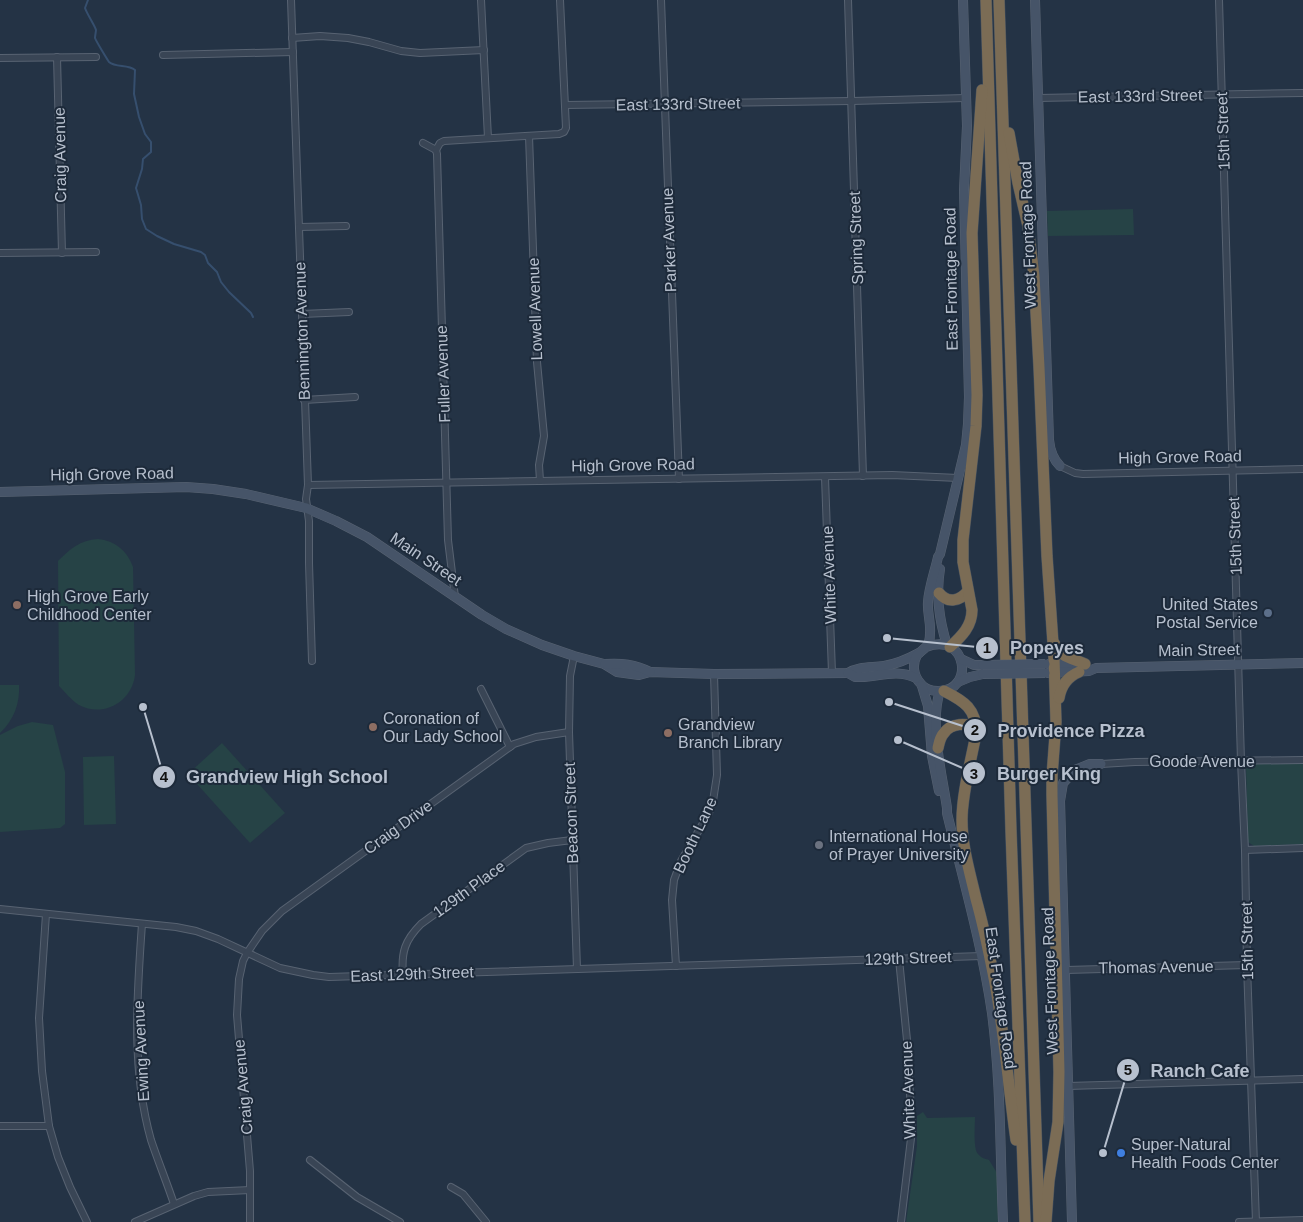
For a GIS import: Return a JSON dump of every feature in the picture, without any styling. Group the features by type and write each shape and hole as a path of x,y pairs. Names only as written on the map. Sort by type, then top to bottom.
{"highway":[{"path":"986,0 1025,1222"},
{"path":"999,0 1039,1222"},
{"path":"948,646 962,635 970,622 972,610 963,562 963,540 977,410 972,224 982,88 988,67"},
{"path":"1002,86 1018,183 1028,226 1034,276 1047,556 1054,643 1050,669 1056,704 1052,795 1059,1088 1058,1122 1049,1181 1046,1222"},
{"path":"938,593 944,598 952,600 961,598 968,591"},
{"path":"1054,643 1066,657 1086,668"},
{"path":"1056,704 1065,682 1071,676 1086,668"},
{"path":"942,691 955,696 966,704 972,713 976,729 963,804 962,838 995,984 1018,1155 1023,1179"},
{"path":"938,748 942,736 949,728 966,724 972,725 976,729"}],"street":[{"name":"Bennington Avenue","path":"291,0 308,485 306,508 309,521 312,661"},
{"path":"481,0 488,138"},
{"path":"424,144 436,150 440,143 444,141 559,134 564,132 566,128 560,0"},
{"name":"Parker Avenue","path":"661,0 679,479"},
{"name":"Spring Street","path":"848,0 863,476"},
{"name":"East Frontage Road","path":"922,650 929,640 928,598 966,446 968,424 969,397 964,232 967,126 962,0"},
{"name":"West Frontage Road","path":"1035,0 1049,440 1052,454 1060,466"},
{"name":"15th Street","path":"1219,0 1256,1222"},
{"path":"292,38 320,36 348,38 401,51 420,53 484,50"},
{"path":"163,55 293,52"},
{"name":"Craig Avenue","path":"57,57 62,253"},
{"path":"0,58 96,57"},
{"name":"East 133rd Street","path":"1038,98 1303,93"},
{"name":"East 133rd Street","path":"565,105 966,98"},
{"name":"Lowell Avenue","path":"529,136 537,362 544,436 539,465 540,481"},
{"name":"Fuller Avenue","path":"436,150 448,540 456,597"},
{"path":"299,227 346,226"},
{"path":"0,253 96,252"},
{"path":"302,314 349,312"},
{"path":"304,400 355,397"},
{"name":"High Grove Road","path":"1060,466 1075,473 1083,474 1303,469"},
{"name":"High Grove Road","path":"308,485 825,476 958,478"},
{"name":"White Avenue","path":"825,476 832,673"},
{"name":"High Grove Road","path":"0,492 186,487 225,491"},
{"name":"Main Street","path":"225,491 306,508 336,521 367,537 482,615 506,628 537,643 604,664 617,672 639,675 650,672 714,674 848,673 855,677 899,673 908,674 916,678"},
{"name":"East Frontage Road","path":"940,554 938,593 940,619 948,646"},
{"path":"936,644 948,646 961,659 962,672 953,686 942,691 932,691 922,686 916,678 914,665 922,650 936,644"},
{"name":"Main Street","path":"848,673 854,669 892,665 922,650"},
{"name":"Beacon Street","path":"574,656 570,676 569,732 576,970"},
{"name":"Main Street","path":"961,659 983,669 1303,662"},
{"name":"Main Street","path":"957,682 983,669"},
{"name":"Booth Lane","path":"676,966 672,900 674,880 681,861 709,813 716,788 714,674"},
{"name":"East Frontage Road","path":"922,686 928,706 934,772 944,809 947,812"},
{"path":"481,689 510,747"},
{"name":"East Frontage Road","path":"942,691 936,710 938,748 947,812 982,956 992,1014 997,1066 1003,1222"},
{"name":"Craig Drive","path":"247,953 262,931 282,911 514,744 536,737 569,732"},
{"name":"Goode Avenue","path":"1101,764 1303,760"},
{"name":"West Frontage Road","path":"1072,1222 1060,801 1063,783 1075,770 1090,764 1101,764"},
{"name":"129th Place","path":"402,975 402,959 405,946 411,934 420,924 526,848 572,840"},
{"path":"1245,850 1303,848"},
{"name":"East 129th Street","path":"0,909 176,927 196,931 218,939 280,968 329,977 833,961"},
{"path":"46,914 39,1018 42,1070 49,1126 58,1157 86,1222"},
{"name":"Ewing Avenue","path":"142,924 136,1017 139,1074 151,1140 174,1204"},
{"name":"Craig Avenue","path":"247,953 239,979 237,1015 250,1171 250,1222"},
{"name":"129th Street","path":"833,961 982,956"},
{"name":"White Avenue","path":"899,959 907,1040 912,1130 902,1222"},
{"name":"Thomas Avenue","path":"1066,970 1247,965"},
{"path":"1068,1086 1303,1079"},
{"path":"0,1126 49,1126"},
{"path":"310,1160 357,1197 389,1219 400,1222"},
{"path":"451,1187 463,1194 486,1222"},
{"path":"135,1222 174,1204 208,1192 250,1190"},
{"path":"1239,1222 1303,1220"}],"green space":[{"path":"1133,209 1134,235 1048,236 1047,211"},
{"path":"98,539 120,547 133,567 135,675 133,685 122,700 115,705 97,710 79,705 59,686 58,561 76,546 86,541"},
{"path":"0,685 19,685 19,692 17,705 12,717 0,733"},
{"path":"32,722 53,725 65,772 65,824 60,828 0,832 0,735 18,726"},
{"path":"222,743 285,813 250,843 188,774"},
{"path":"114,756 116,824 84,825 83,757"},
{"path":"1303,763 1303,844 1254,846 1248,842 1246,766 1249,764"},
{"path":"923,1112 927,1118 975,1117 976,1151 983,1158 989,1160 997,1173 998,1222 906,1222 917,1146 917,1116"}],"waterway":[{"path":"88,0 85,8 96,30 95,38 109,62 135,70 134,94 139,117 145,134 151,142 151,152 143,159 136,188 141,205 142,219 146,229 174,244 205,255 208,263 217,272 221,282 253,317"}],"place":[{"name":"High Grove Early Childhood Center","path":"17,605"},
{"name":"United States Postal Service","path":"1268,613"},
{"name":"Popeyes","path":"887,638"},
{"name":"Providence Pizza","path":"889,702"},
{"name":"Grandview High School","path":"143,707"},
{"name":"Coronation of Our Lady School","path":"373,727"},
{"name":"Grandview Branch Library","path":"668,733"},
{"name":"Burger King","path":"898,740"},
{"name":"International House of Prayer University","path":"819,845"},
{"name":"Ranch Cafe","path":"1103,1153"},
{"name":"Super-Natural Health Foods Center","path":"1121,1153"}]}
